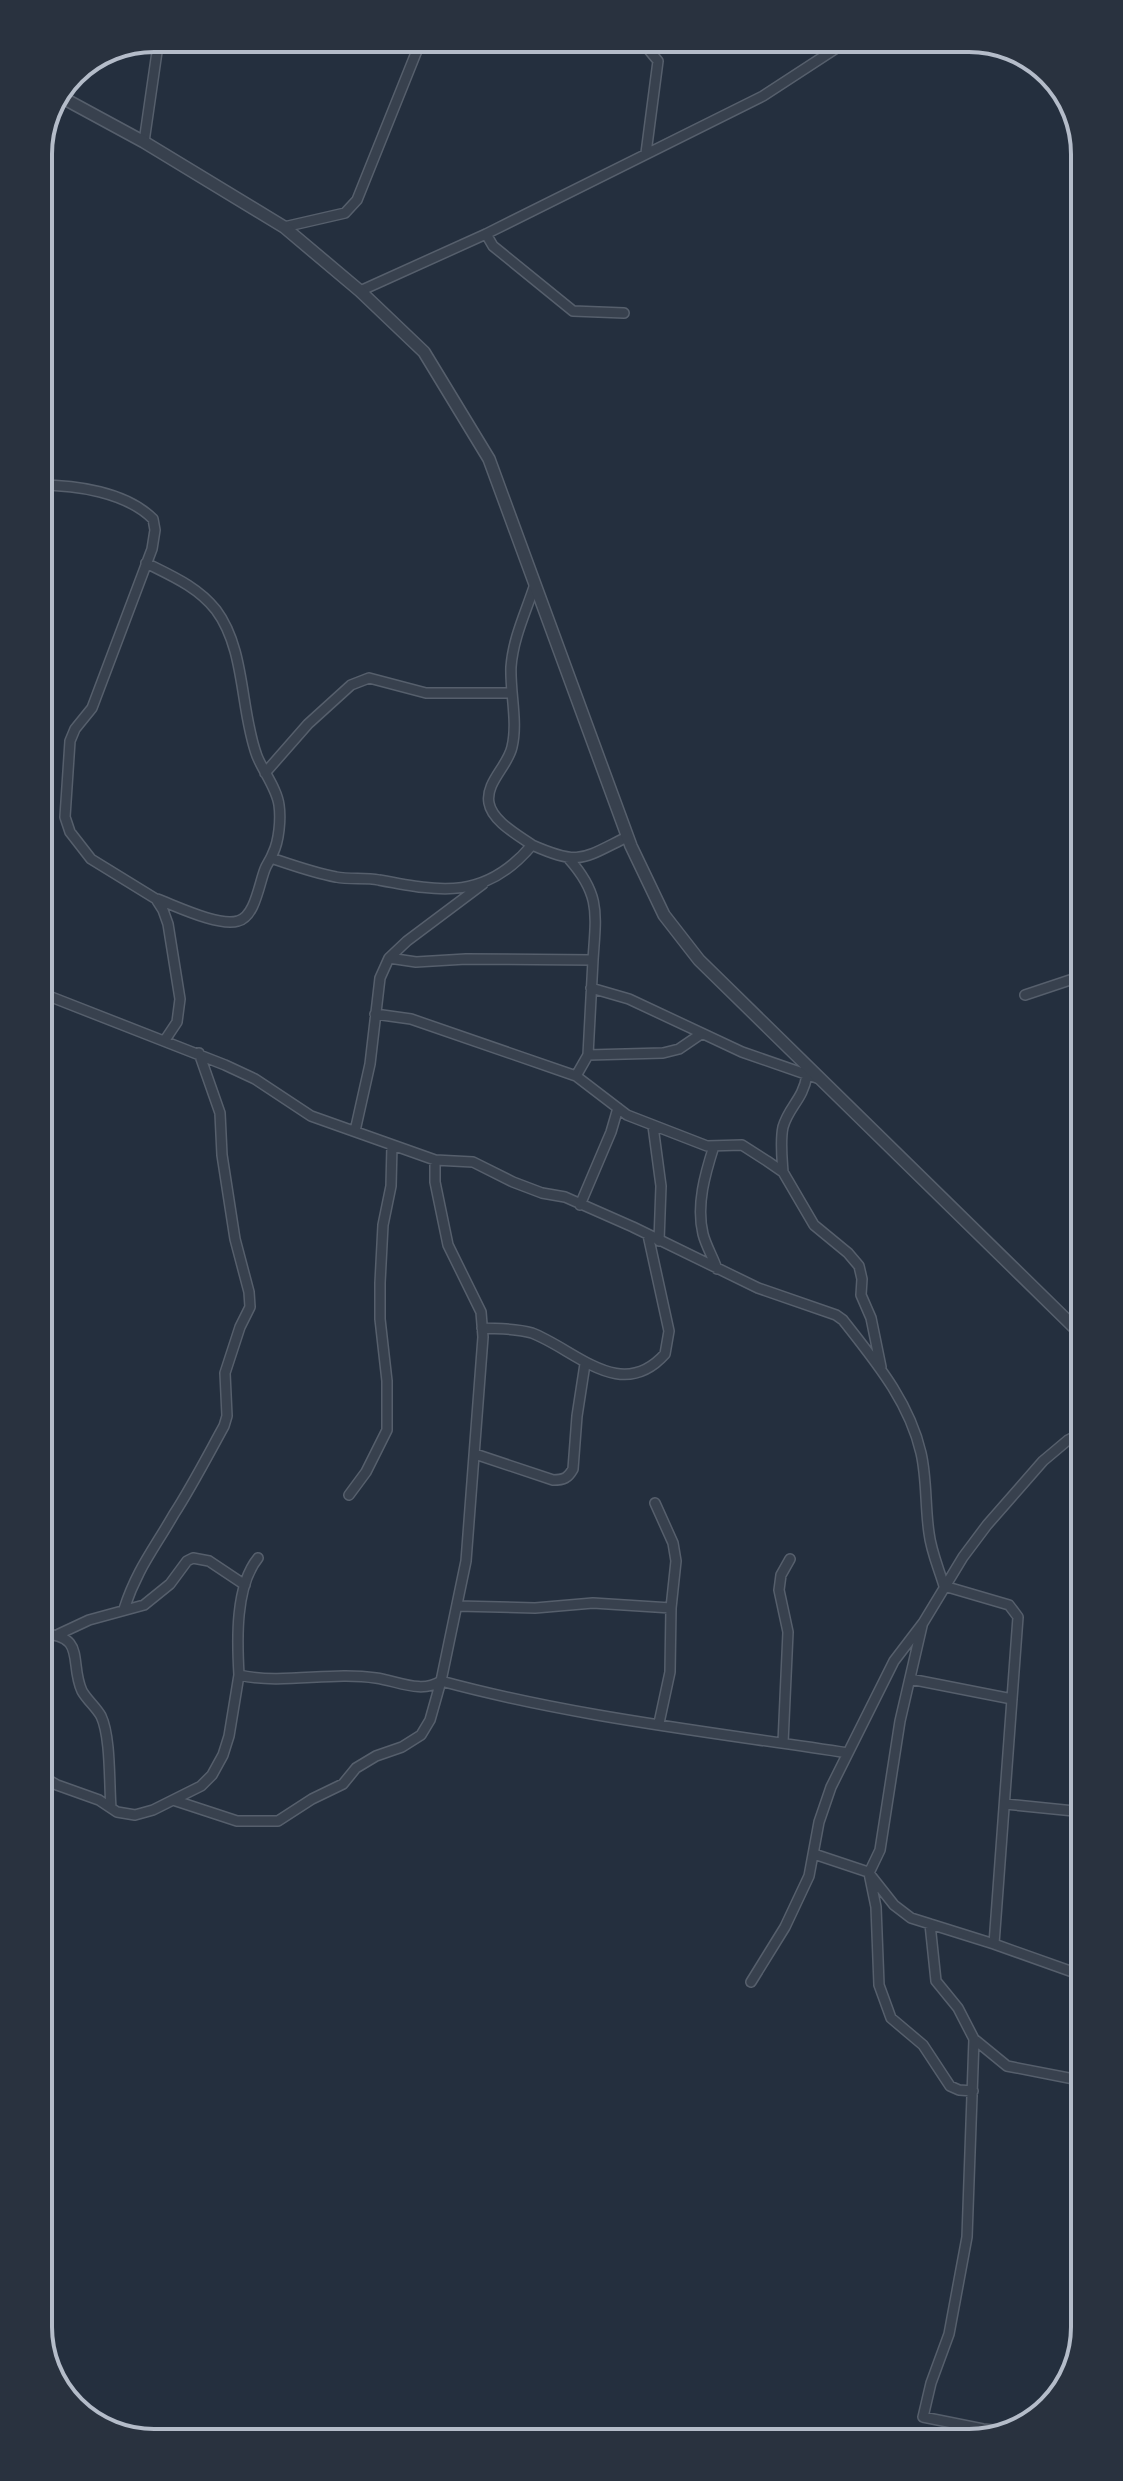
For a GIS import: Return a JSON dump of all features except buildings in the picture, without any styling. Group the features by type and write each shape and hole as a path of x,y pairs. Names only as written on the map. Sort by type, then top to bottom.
{"street":[{"path":"144,142 157,52"},
{"path":"284,227 345,213 357,200 416,52"},
{"path":"646,153 658,61 651,52"},
{"path":"360,291 486,234 763,96 831,52"},
{"path":"67,100 144,142 284,227 360,291 424,352 489,459 627,837 664,915 699,960 1071,1324"},
{"path":"486,234 493,246 573,311 624,313"},
{"path":"52,486 90,490 125,500 146,512 153,519 155,530 146,563 92,708 75,729 70,741 65,817 70,832 91,859 156,899 210,918 241,921 248,914 271,858 280,803 265,773 248,724 240,674 218,613 201,593 146,563"},
{"path":"535,584 513,644 513,745 501,772 490,787 488,799 491,810 532,845 569,859 587,857 627,837"},
{"path":"265,773 308,724 351,685 369,678 426,693 512,693"},
{"path":"355,1131 370,1064 380,978 389,958 407,941 504,871 532,845"},
{"path":"271,858 339,878 377,879 403,886 449,889 485,882"},
{"path":"569,859 585,877 593,894 595,915 588,1055 576,1076"},
{"path":"156,899 168,924 180,999 177,1022 165,1040"},
{"path":"389,958 416,962 466,959 593,960"},
{"path":"1025,995 1071,980"},
{"path":"591,988 629,999 742,1052 822,1080"},
{"path":"52,997 199,1053 255,1079 311,1116 435,1160 473,1162 513,1182 580,1205 648,1235 758,1288 836,1315 843,1320 901,1398 926,1475 929,1536 944,1586"},
{"path":"375,1014 411,1019 576,1076 618,1108 653,1126 714,1146 728,1143 742,1145 783,1172 814,1225 859,1266 861,1295 871,1318 881,1370"},
{"path":"588,1055 663,1053 679,1049 701,1034"},
{"path":"124,1609 139,1569 173,1517 224,1426 227,1416 225,1373 250,1307 235,1239 222,1155 220,1113 199,1053"},
{"path":"783,1172 783,1128 805,1090 807,1075"},
{"path":"580,1205 618,1108"},
{"path":"653,1126 661,1186 659,1241"},
{"path":"349,1495 366,1472 387,1430 380,1283 383,1225 391,1186 392,1145"},
{"path":"714,1146 700,1212 703,1233 717,1269"},
{"path":"173,1800 237,1821 278,1821 343,1784 356,1768 421,1735 430,1720 446,1668 466,1561 482,1328 481,1312 473,1291 448,1245 435,1182 435,1160"},
{"path":"482,1328 515,1329 533,1334 585,1364 616,1374 643,1372 665,1354 669,1331 648,1235"},
{"path":"475,1454 553,1480 570,1476 585,1364"},
{"path":"751,1982 785,1927 809,1876 831,1787 894,1661 923,1623 944,1586 987,1525 1025,1480 1055,1450 1071,1440"},
{"path":"655,1503 666,1521 675,1552 670,1672 659,1723"},
{"path":"52,1634 144,1605 170,1584 187,1561 193,1558 209,1561 245,1585"},
{"path":"52,1782 99,1800 117,1812 135,1815 153,1810 201,1786 212,1775 229,1736 239,1675 237,1644 245,1585 258,1558"},
{"path":"783,1743 788,1632 779,1590 781,1575 790,1559"},
{"path":"944,1586 1009,1605 1018,1617 994,1944"},
{"path":"457,1606 535,1608 593,1603 671,1608"},
{"path":"923,1623 900,1721 880,1850 869,1873 876,1907 879,1985 891,2018 923,2045 950,2086 973,2091"},
{"path":"59,1634 67,1639 75,1652 82,1690 100,1713 106,1730 111,1808"},
{"path":"239,1675 260,1680 342,1675 431,1688 441,1681 599,1717 659,1723 848,1753"},
{"path":"910,1679 1012,1699"},
{"path":"1005,1804 1071,1811"},
{"path":"814,1854 869,1873 894,1905 911,1918 1071,1971"},
{"path":"930,1924 936,1981 958,2008 974,2039 1007,2066 1071,2078"},
{"path":"974,2039 967,2237 949,2334 931,2383 923,2417 978,2428"}]}
